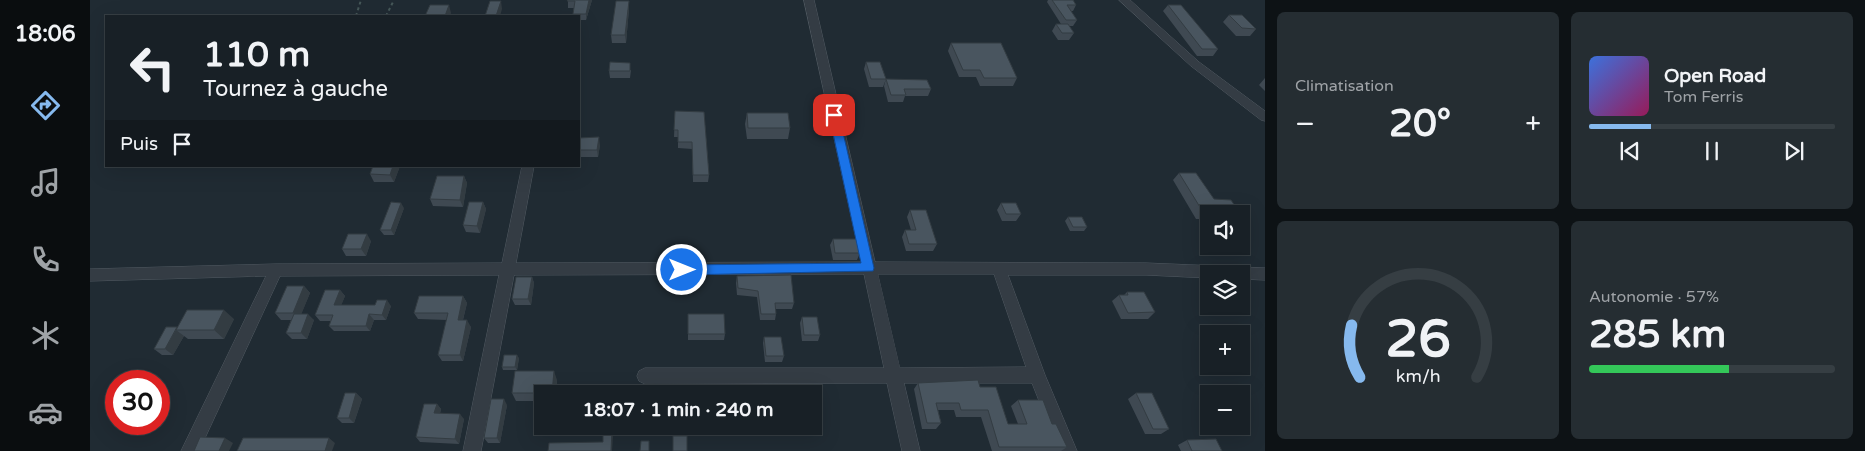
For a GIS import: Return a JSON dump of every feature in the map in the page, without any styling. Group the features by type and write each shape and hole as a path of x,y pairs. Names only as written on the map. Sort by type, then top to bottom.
{"street":[{"path":"809,0 868,268 911,451"},
{"path":"1124,0 1196,64 1265,117"},
{"path":"472,451 528,167"},
{"path":"90,275 276,270 868,268 1146,268 1265,274"},
{"path":"999,269 1068,451"},
{"path":"190,451 276,270"},
{"path":"645,376 1038,374"}],"path":[{"path":"356,15 361,0"},
{"path":"386,15 394,0"}],"building":[{"path":"568,0 589,0 586,14 573,14 575,1"},
{"path":"1052,0 1073,0 1076,5 1067,5 1077,20 1066,20"},
{"path":"490,1 501,1 496,15 485,15"},
{"path":"616,1 629,1 625,35 611,35"},
{"path":"430,5 449,5 445,15 425,15"},
{"path":"1168,5 1181,5 1218,49 1202,49"},
{"path":"1229,15 1242,15 1256,29 1242,28"},
{"path":"1056,24 1068,24 1074,33 1062,33"},
{"path":"951,43 1001,43 1017,78 984,78 980,70 963,70"},
{"path":"610,62 630,63 630,71 609,71"},
{"path":"866,62 880,62 886,79 871,79"},
{"path":"886,79 927,80 931,89 904,89 906,95 891,95"},
{"path":"675,111 704,112 709,175 693,175 692,142 678,142 678,130 674,130"},
{"path":"747,113 788,113 790,128 748,128"},
{"path":"599,137 597,150 580,150 580,138"},
{"path":"373,167 393,167 390,175 370,174"},
{"path":"1179,173 1196,173 1214,199 1231,200 1234,205 1200,205 1200,207"},
{"path":"437,176 464,176 460,200 430,199"},
{"path":"391,202 401,203 391,230 380,230"},
{"path":"469,202 483,202 477,226 463,225"},
{"path":"1001,203 1016,203 1021,214 1006,214"},
{"path":"910,210 926,210 937,244 909,244 905,230 916,230"},
{"path":"1068,217 1082,217 1087,227 1073,227"},
{"path":"348,234 367,234 361,249 342,249"},
{"path":"833,239 857,239 860,253 835,253"},
{"path":"791,275 794,303 775,303 776,314 761,314 758,291 738,288 737,276"},
{"path":"516,277 532,277 528,299 512,299"},
{"path":"287,286 304,286 293,313 275,313"},
{"path":"325,290 340,290 334,305 375,305 377,300 387,300 382,315 369,314 366,326 329,326 333,315 315,315"},
{"path":"1127,292 1144,292 1155,312 1128,313 1119,295 1128,295"},
{"path":"419,296 463,296 458,320 467,320 460,355 438,355 448,313 414,313"},
{"path":"187,310 224,310 214,330 176,330"},
{"path":"294,314 308,314 301,333 286,333"},
{"path":"688,314 724,314 725,334 688,334"},
{"path":"802,317 817,317 820,335 804,335"},
{"path":"166,327 177,327 165,349 154,349"},
{"path":"764,337 781,337 784,356 766,356"},
{"path":"504,355 517,355 515,367 502,367"},
{"path":"515,371 554,371 553,385 534,385 534,393 512,393"},
{"path":"978,380 980,387 996,387 1008,424 1027,424 1018,400 1043,400 1052,424 1056,424 1067,447 999,447 988,410 961,410 959,403 936,403 941,423 927,423 918,383"},
{"path":"345,393 356,393 349,418 337,418"},
{"path":"1136,393 1152,393 1169,429 1153,429"},
{"path":"491,399 504,399 497,438 484,438"},
{"path":"424,404 437,404 434,413 460,414 455,439 416,437"},
{"path":"603,435 612,435 611,451 548,451 549,443 603,442"},
{"path":"673,436 687,436 687,451 673,451"},
{"path":"200,437 225,438 219,451 194,451"},
{"path":"243,438 329,438 325,451 237,451"},
{"path":"1216,439 1222,451 1192,451 1187,440"},
{"path":"641,441 649,441 649,451 640,451"}],"route":[{"path":"682,270 868,268 834,115"}]}
